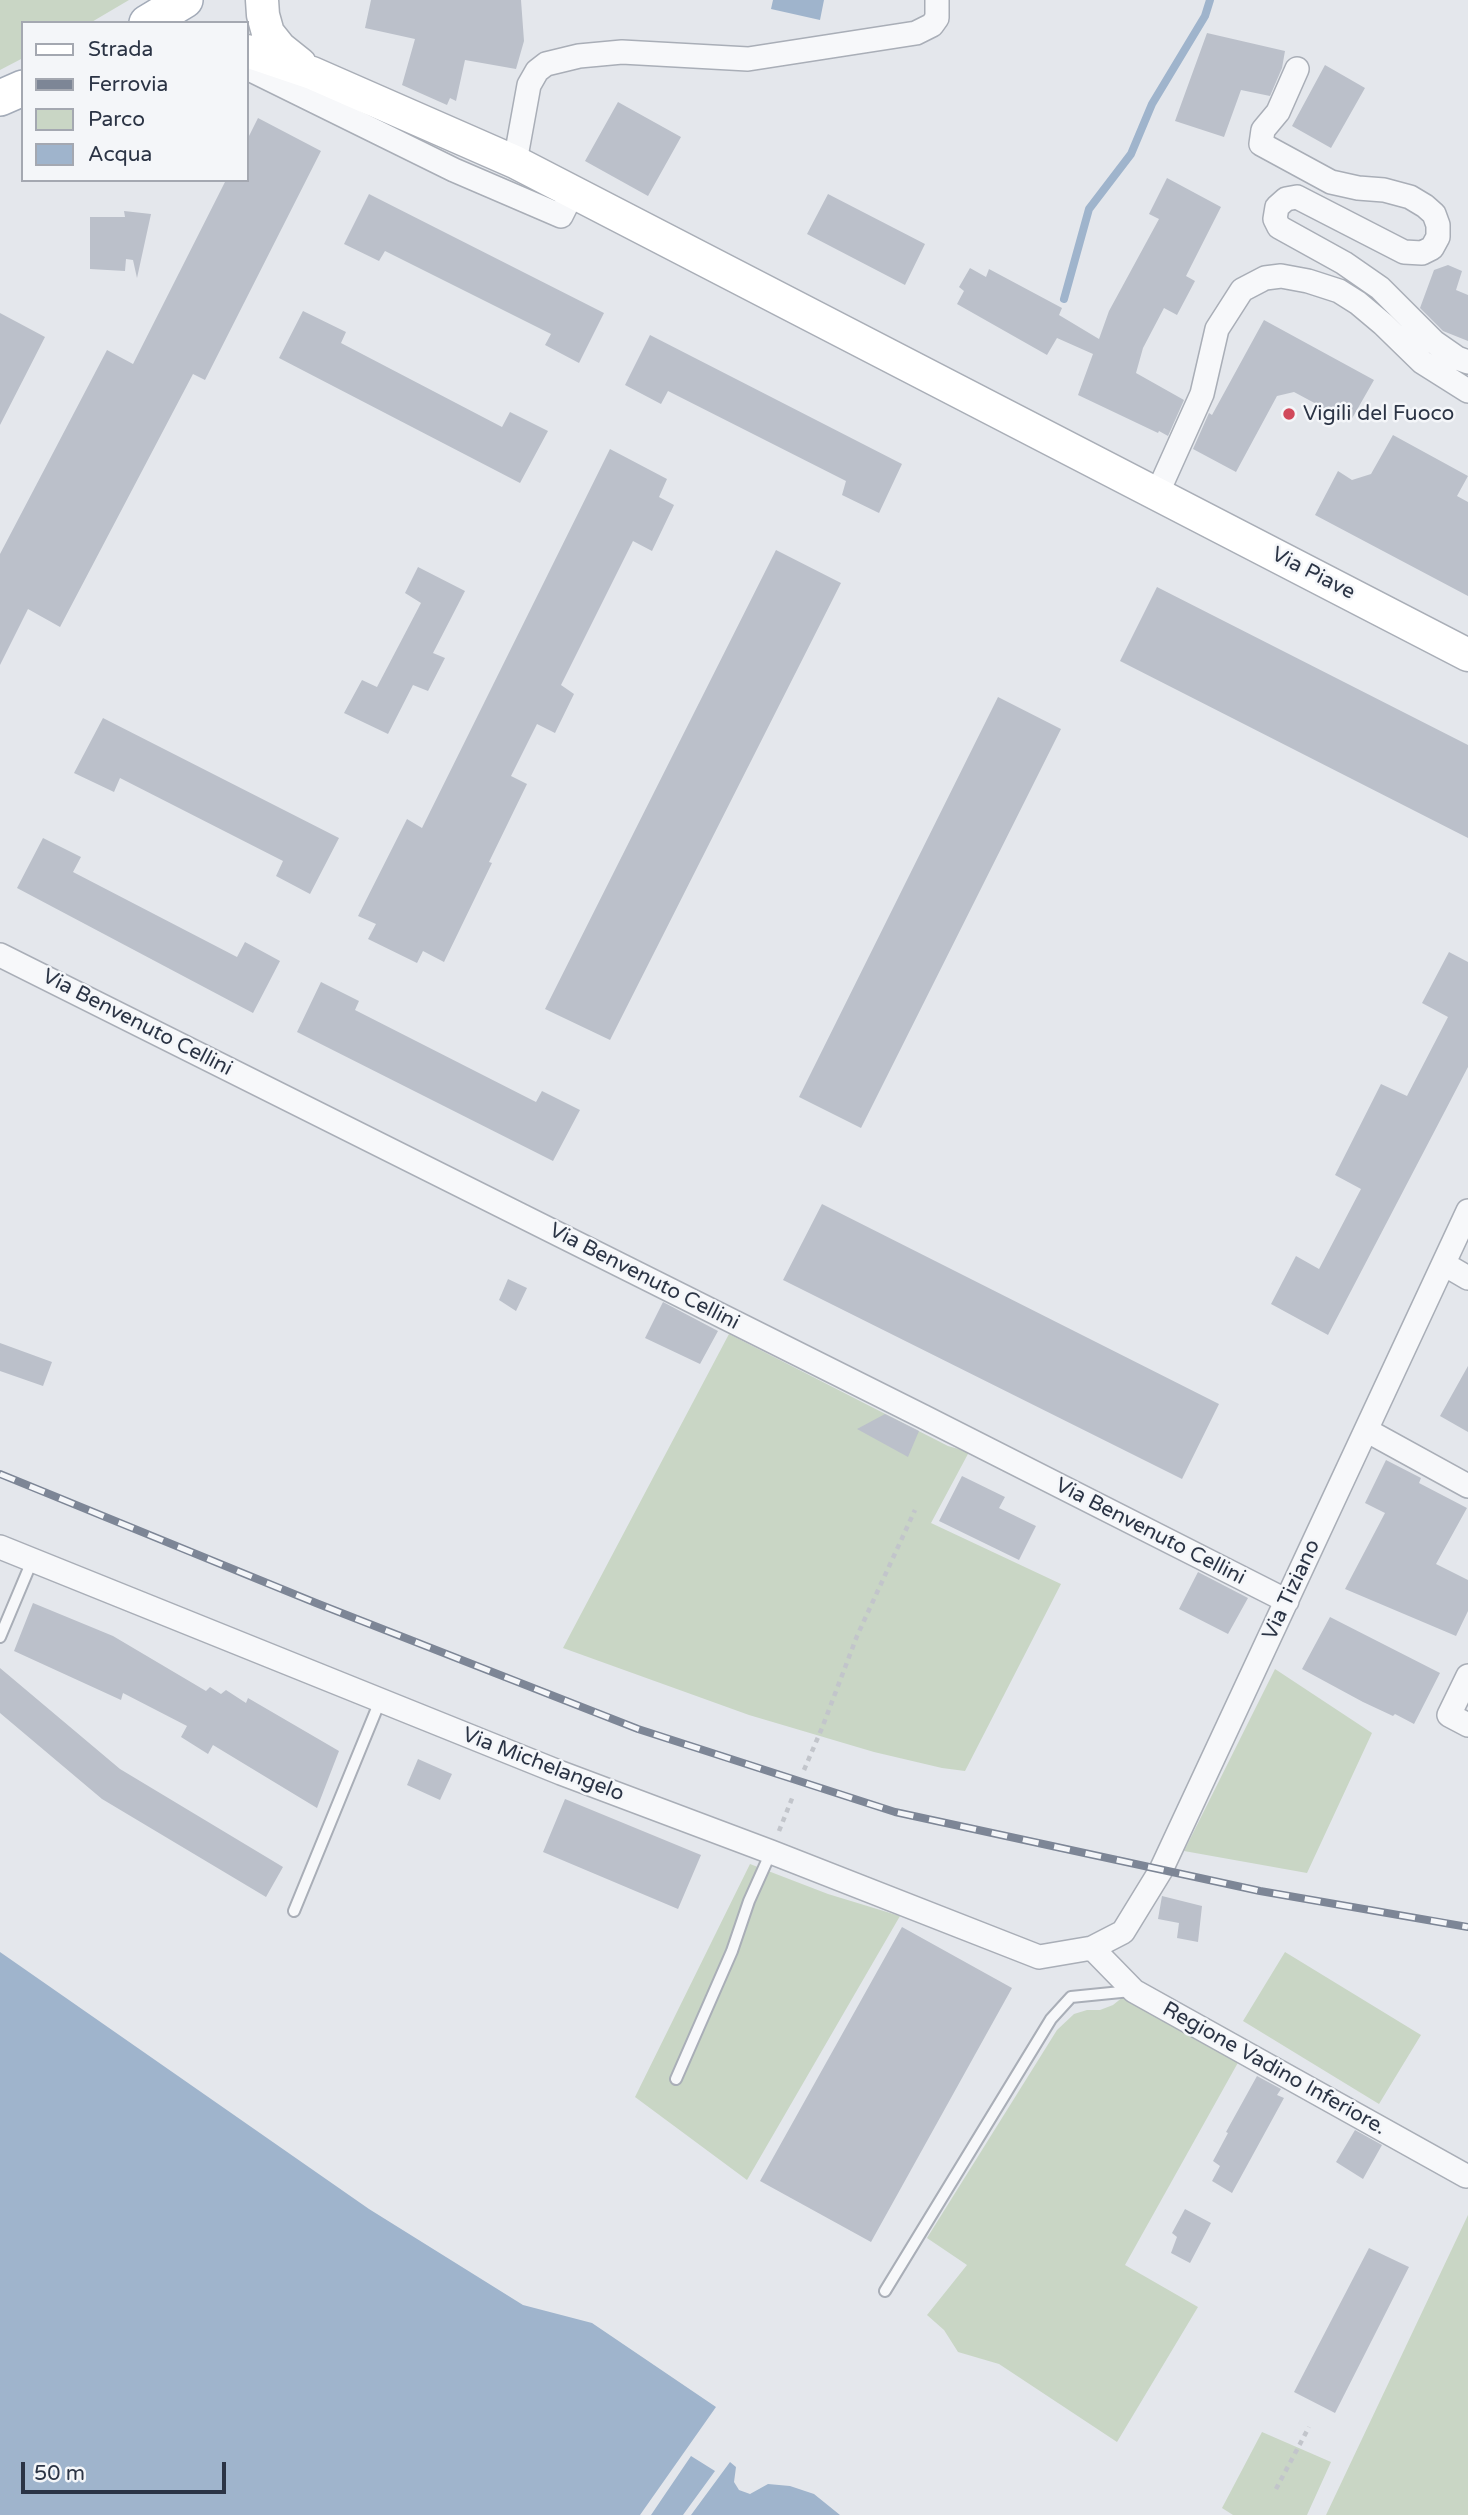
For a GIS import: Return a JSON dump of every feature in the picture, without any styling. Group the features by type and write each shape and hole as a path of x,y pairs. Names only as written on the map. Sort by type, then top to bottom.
{"main road":[{"path":"150,21 185,0"},
{"path":"262,0 262,15 268,33 280,48 312,73"},
{"path":"248,51 312,73"},
{"name":"Via Piave","path":"312,73 515,162 1468,655"},
{"path":"0,98 21,89"}],"street":[{"path":"515,162 529,85 537,71 546,64 579,56 622,52 748,59 916,33 932,25 937,18 937,0"},
{"path":"248,68 454,170 561,216 573,192"},
{"path":"1297,69 1278,112 1263,130 1261,144 1331,182 1384,190 1418,201 1434,214 1438,237 1432,247 1422,253 1404,252 1297,197 1286,199 1277,207 1275,219 1279,227 1344,263 1380,288 1434,342 1457,358 1468,362"},
{"path":"1157,494 1202,394 1217,329 1242,290 1265,278 1281,276 1339,290 1383,324 1422,362 1468,391"},
{"name":"Via Benvenuto Cellini","path":"0,955 924,1416 1287,1601"},
{"name":"Via Tiziano","path":"1092,1948 1123,1932 1161,1870 1468,1211"},
{"path":"1444,1264 1468,1278"},
{"path":"1366,1430 1468,1486"},
{"name":"Via Michelangelo","path":"0,1547 561,1773 1039,1956 1092,1948"},
{"path":"1468,1676 1449,1715 1468,1725"},
{"name":"Regione Vadino Inferiore.","path":"1092,1948 1134,1991 1467,2176"}],"lane":[{"path":"0,1637 27,1559"},
{"path":"294,1911 380,1701"},
{"path":"676,2080 771,1852"},
{"path":"885,2291 1051,2019 1071,1997 1134,1991"}],"path":[{"path":"804,1770 857,1636 915,1510"},
{"path":"771,1852 793,1796"},
{"path":"1276,2489 1309,2427"}],"green space":[{"path":"0,0 129,0 93,21 21,21 21,59 0,70"},
{"path":"729,1334 948,1446 969,1452 931,1523 1061,1584 965,1771 874,1752 749,1715 563,1648"},
{"path":"1275,1669 1372,1733 1307,1873 1184,1851"},
{"path":"750,1864 828,1894 900,1916 747,2180 635,2097"},
{"path":"1285,1952 1421,2035 1379,2104 1243,2021"},
{"path":"1123,1997 1240,2059 1125,2265 1198,2307 1117,2442 999,2364 958,2352 944,2330 927,2315 967,2265 927,2238 1057,2030 1074,2014 1100,2010"},
{"path":"1468,2215 1468,2515 1326,2515"},
{"path":"1262,2432 1331,2462 1307,2515 1233,2515 1222,2508"}],"water":[{"path":"773,0 824,0 820,20 771,9"},
{"path":"0,1952 369,2209 523,2305 592,2323 716,2407 640,2515 0,2515"},
{"path":"691,2456 715,2471 683,2515 651,2515"},
{"path":"730,2462 736,2467 734,2482 739,2490 750,2494 768,2484 790,2486 814,2494 840,2515 691,2515"}],"building":[{"path":"371,0 521,0 524,41 516,69 465,60 456,101 450,98 447,105 402,85 415,39 365,28"},
{"path":"1207,33 1285,51 1282,68 1270,96 1241,90 1224,137 1175,121"},
{"path":"1325,65 1365,88 1331,148 1292,126"},
{"path":"618,102 681,137 648,196 585,161"},
{"path":"258,118 321,151 205,380 193,374 60,627 28,609 0,665 0,554 107,350 133,364 225,182 248,182 248,138"},
{"path":"1167,178 1221,207 1186,276 1195,281 1177,315 1164,308 1143,348 1136,373 1184,400 1168,436 1078,395 1093,354 1057,338 1047,355 957,304 964,291 959,287 970,268 986,277 989,269 1062,308 1059,315 1099,339 1109,311 1159,219 1149,214"},
{"path":"369,194 604,313 579,363 545,345 551,334 385,251 379,261 344,244"},
{"path":"828,194 925,244 905,285 807,234"},
{"path":"124,211 151,214 137,278 133,260 126,259 125,271 90,269 90,217 125,217"},
{"path":"1448,265 1462,271 1456,290 1468,295 1468,341 1443,331 1420,308 1434,270"},
{"path":"303,311 346,332 341,343 502,427 510,412 548,431 520,483 279,358"},
{"path":"0,313 45,337 0,425"},
{"path":"1264,320 1374,380 1350,422 1294,392 1277,396 1236,472 1193,449 1209,413 1212,415"},
{"path":"650,335 902,464 879,513 842,495 846,481 668,391 661,404 625,385"},
{"path":"1393,435 1468,476 1457,496 1468,502 1468,596 1315,515 1338,471 1352,480 1371,474"},
{"path":"610,449 667,479 659,497 674,505 652,551 633,541 561,685 574,694 555,733 537,724 511,776 527,784 444,962 423,951 417,963 368,939 376,924 358,916 407,819 422,828"},
{"path":"776,550 841,583 610,1040 545,1009"},
{"path":"418,567 465,591 433,653 445,658 428,691 413,685 388,734 344,713 362,680 377,687 421,603 405,593"},
{"path":"1157,587 1468,745 1468,838 1120,661"},
{"path":"998,697 1061,729 861,1128 799,1097"},
{"path":"103,718 339,838 310,894 276,876 283,861 120,778 114,792 74,773"},
{"path":"43,838 81,857 73,872 237,957 245,942 280,961 253,1013 17,888"},
{"path":"1449,952 1468,962 1468,1067 1328,1335 1271,1304 1296,1256 1319,1269 1361,1189 1335,1175 1381,1084 1407,1096 1448,1017 1422,1003"},
{"path":"321,982 359,1001 355,1010 536,1102 542,1091 580,1110 553,1161 297,1032"},
{"path":"822,1204 1219,1404 1182,1479 783,1280"},
{"path":"508,1279 527,1288 516,1311 499,1300"},
{"path":"663,1302 718,1331 700,1364 645,1338"},
{"path":"0,1343 52,1362 43,1386 0,1371"},
{"path":"1468,1366 1468,1432 1440,1416"},
{"path":"885,1414 919,1431 908,1457 857,1429"},
{"path":"1386,1460 1421,1478 1419,1483 1467,1508 1436,1564 1468,1580 1468,1611 1456,1636 1345,1589 1385,1513 1365,1503"},
{"path":"962,1476 1005,1497 999,1508 1036,1526 1019,1560 939,1521"},
{"path":"1198,1572 1248,1598 1228,1634 1179,1609"},
{"path":"33,1603 113,1636 206,1691 210,1687 221,1694 226,1690 246,1703 248,1698 339,1751 317,1808 213,1745 208,1754 181,1737 187,1726 123,1693 121,1700 14,1651"},
{"path":"1330,1617 1440,1673 1414,1724 1363,1702 1302,1669"},
{"path":"0,1668 120,1769 283,1867 266,1897 102,1799 0,1713"},
{"path":"418,1759 452,1774 440,1800 407,1785"},
{"path":"565,1799 701,1855 678,1909 543,1852"},
{"path":"1162,1896 1202,1906 1198,1942 1177,1938 1179,1923 1158,1919"},
{"path":"902,1927 1012,1988 871,2242 760,2181"},
{"path":"1257,2076 1281,2089 1277,2095 1284,2098 1232,2193 1212,2181 1220,2166 1213,2161"},
{"path":"1355,2130 1382,2145 1363,2179 1336,2162"},
{"path":"1185,2209 1211,2223 1190,2263 1171,2253 1177,2237 1172,2233"},
{"path":"1369,2248 1409,2267 1335,2413 1294,2392"}],"waterway":[{"path":"1064,299 1089,209 1131,154 1152,104 1205,16 1210,0"}],"railway":[{"path":"0,1474 316,1603 638,1729 895,1812 1260,1891 1468,1927"}],"place":[{"name":"Vigili del Fuoco","path":"1289,414"}]}
